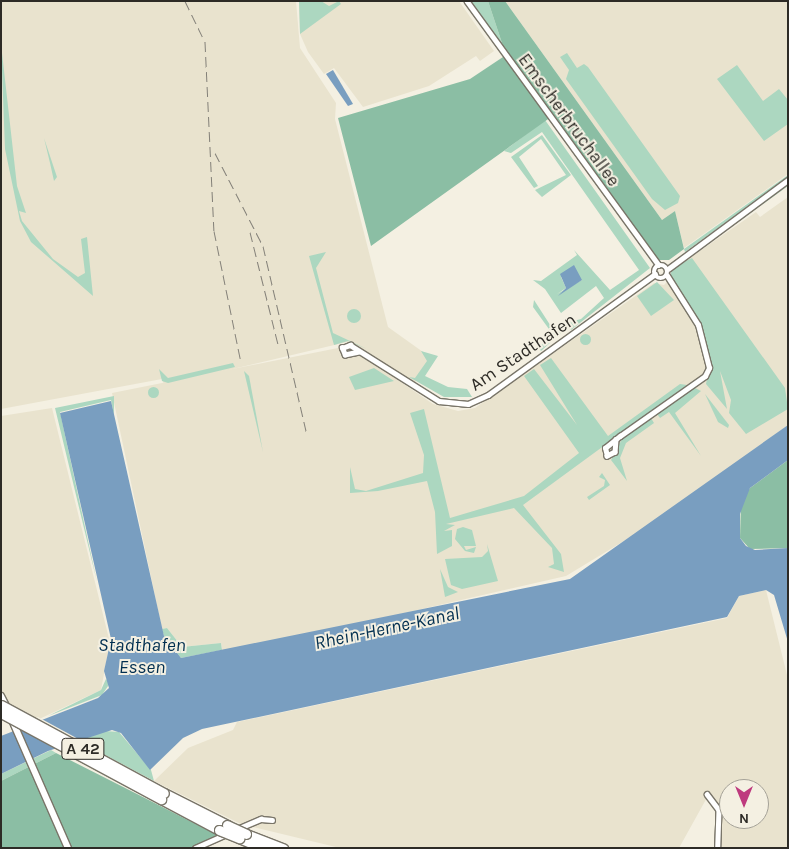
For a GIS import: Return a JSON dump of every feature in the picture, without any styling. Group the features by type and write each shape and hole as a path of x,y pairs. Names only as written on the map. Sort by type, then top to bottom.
{"highway":[{"name":"A 42","path":"1,705 163,796"},
{"name":"A 42","path":"1,713 223,828 242,836 283,848"},
{"name":"A 42","path":"242,836 263,848"}],"street":[{"name":"Emscherbruchallee","path":"467,1 657,266"},
{"path":"616,439 707,372 698,325 665,277 666,268 788,180"},
{"path":"665,277 656,276 657,266 666,268"},
{"name":"Am Stadthafen","path":"359,352 439,401 468,404 488,395 656,276"},
{"path":"1,696 34,765 68,848"},
{"path":"707,794 719,810 718,848"},
{"path":"195,848 261,819 272,820"},
{"path":"209,841 211,848"}],"shaded area":[{"path":"1,1 296,1 300,48 336,103 335,119 388,327 430,357 413,386 347,342 182,381 164,384 162,379 1,409"},
{"path":"299,1 459,1 494,51 480,61 476,56 429,86 363,107 334,68 324,74 308,52 300,34"},
{"path":"505,1 788,1 788,174 684,248 675,211 662,220"},
{"path":"788,197 788,425 647,527 566,576 296,638 223,653 221,643 182,647 167,628 162,629 112,393 348,346 433,404 458,411 475,408 654,283 664,285 687,260 756,212 760,217"},
{"path":"52,408 112,651 108,652 101,690 18,729 1,693 1,416"},
{"path":"766,590 788,679 788,848 721,848 722,829 769,829 769,779 719,779 719,806 709,794 679,848 340,848 241,824 154,781 188,748 233,730 237,722 727,618 739,596"}],"green space":[{"path":"299,1 321,1 329,6 339,1 341,4 300,34"},
{"path":"463,1 488,1 506,55"},
{"path":"488,1 505,1 662,220 675,211 684,249 669,260 656,260 551,117 371,246 338,118 470,79 506,55"},
{"path":"1,44 17,186 26,213 19,211 22,221 53,259 78,277 85,273 81,239 87,237 93,296 31,242 20,221 5,149"},
{"path":"567,53 577,68 584,64 588,67 680,196 678,203 665,210 652,199 566,79 569,70 560,57"},
{"path":"737,65 763,101 779,89 788,100 788,124 764,141 717,79"},
{"path":"545,120 650,268 571,330 566,323 581,319 604,298 596,286 561,313 545,289 533,280 541,281 577,255 574,250 610,290 639,270 542,132 511,153 504,151","holes":["561,277 582,280 557,294 566,288"]},
{"path":"542,135 571,175 542,197 535,190 566,175 541,139 519,157 538,186 534,188 511,157"},
{"path":"44,138 57,177 54,181 50,163"},
{"path":"788,175 788,177 685,252 684,249"},
{"path":"788,186 687,259 686,257"},
{"path":"326,252 316,268 333,333 367,349 348,341 334,345 309,256"},
{"path":"692,258 785,388 788,409 746,434 729,413 731,400 720,371 727,409 706,384 711,360 700,322 670,278 672,268"},
{"path":"657,282 674,300 651,316 637,296"},
{"path":"534,300 554,331 562,332 541,351 538,347 554,336 533,307"},
{"path":"354,309 359,311 361,316 359,321 354,323 349,321 347,316 349,311"},
{"path":"583,334 587,334 590,339 589,343 583,344 580,341 580,337"},
{"path":"421,351 438,356 425,376 448,387 467,389 472,397 444,397 409,377 415,378 427,361"},
{"path":"551,358 608,436 680,384 687,385 523,505 561,554 564,572 548,567 554,564 552,548 514,508 446,524 455,525 444,531 452,530 452,546 437,554 435,512 427,481 378,491 350,493 350,467 355,489 366,491 423,473 424,455 410,413 424,409 450,518 524,496 579,453 524,376 534,369 577,425 540,365"},
{"path":"233,363 235,367 168,383 162,381 159,369 168,378"},
{"path":"374,368 394,381 355,390 349,377"},
{"path":"244,371 249,376 263,452"},
{"path":"153,386 159,392 153,398 147,392"},
{"path":"693,387 701,391 675,413 701,456 669,412 660,418 657,414"},
{"path":"705,394 729,425 728,428 718,422"},
{"path":"114,396 114,416 111,400 60,412 97,582 55,408"},
{"path":"651,418 654,423 626,443 620,458 627,481 611,460 622,439"},
{"path":"788,460 788,548 750,549 740,538 741,502 750,488"},
{"path":"602,473 610,485 589,500 587,497 604,486 605,480 599,477"},
{"path":"463,527 472,530 476,546 464,546 466,550 476,547 474,553 465,551 455,539 457,529"},
{"path":"487,544 498,581 462,589 451,585 445,559 482,557 488,551"},
{"path":"440,569 448,587 458,592 445,597"},
{"path":"167,628 182,647 221,643 222,650 181,658 164,636 162,629"},
{"path":"106,679 110,683 102,695 48,716 101,690"},
{"path":"105,731 119,732 151,770 154,781 77,740"},
{"path":"51,750 56,753 1,781 1,774"},
{"path":"56,753 217,835 190,848 1,848 1,781"}],"water":[{"path":"333,70 353,104 348,106 326,74"},
{"path":"574,265 582,280 558,296 566,288 560,274"},
{"path":"111,401 164,636 181,658 570,579 788,425 788,460 750,488 740,514 740,538 746,546 755,550 788,548 788,642 774,595 766,590 739,596 727,617 202,729 183,738 150,770 121,733 112,730 48,751 1,774 1,736 98,698 109,688 104,671 111,639 60,413"}],"pier":[{"path":"38,717 82,741 58,750 16,727"}],"railway":[{"path":"185,1 205,42 214,231 241,362"},
{"path":"215,153 263,246 307,435"},
{"path":"250,232 279,348"}],"water label":[{"name":"Rhein-Herne-Kanal","path":"387,629"},
{"name":"Stadthafen Essen","path":"142,657"}]}
